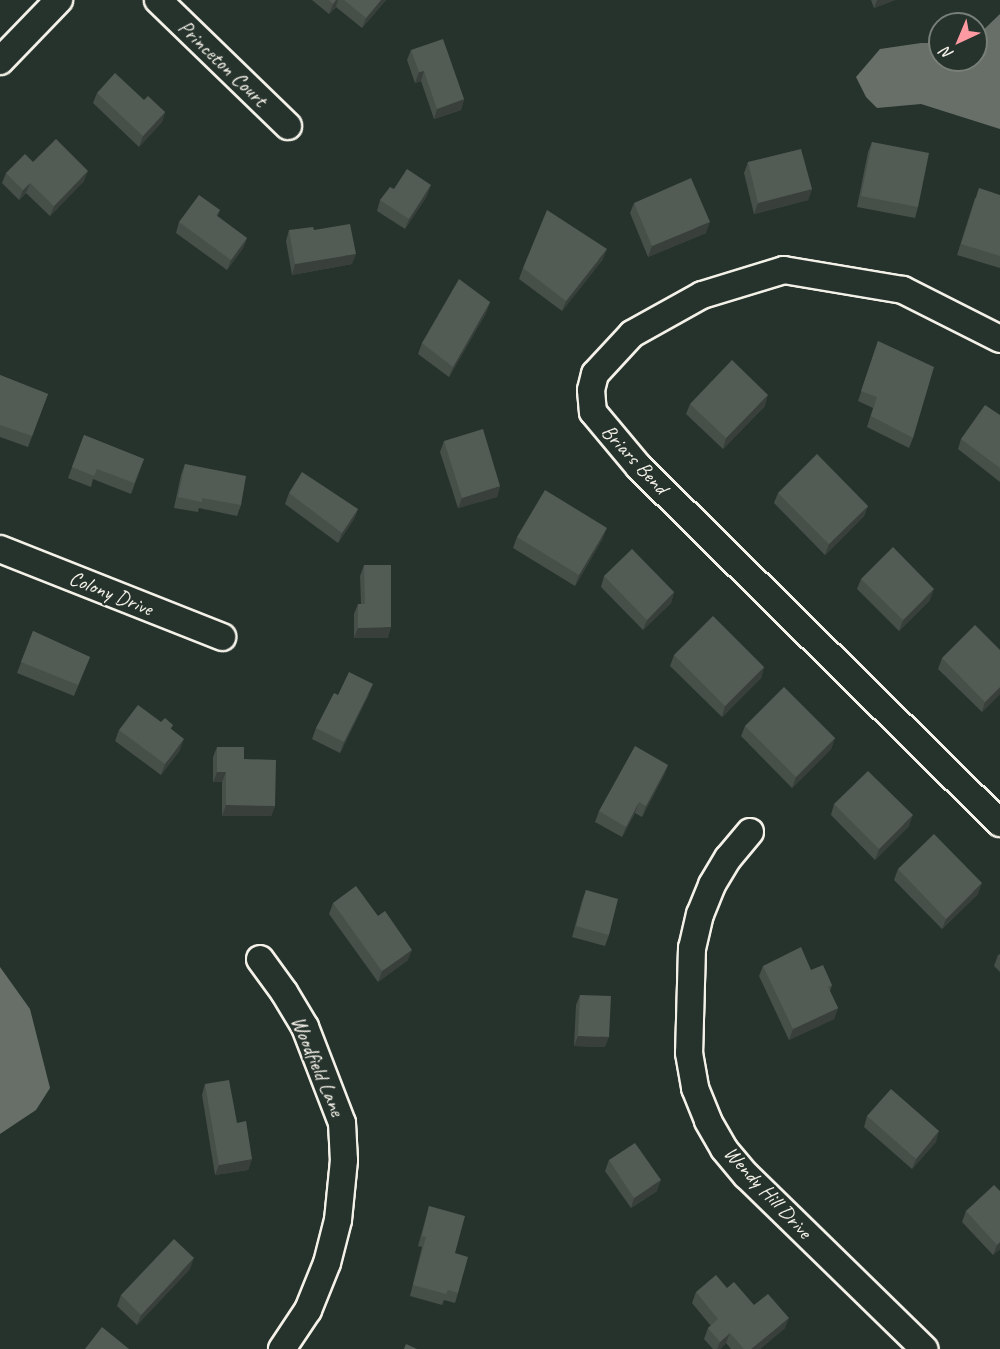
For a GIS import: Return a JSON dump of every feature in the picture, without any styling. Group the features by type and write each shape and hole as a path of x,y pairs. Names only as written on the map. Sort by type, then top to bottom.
{"street":[{"path":"0,61 59,0"},
{"name":"Princeton Court","path":"158,0 288,126"},
{"name":"Briars Bend","path":"1000,339 903,290 784,270 702,295 632,334 595,374 591,390 593,412 639,467 1000,823"},
{"name":"Colony Drive","path":"0,549 222,637"},
{"name":"Wendy Hill Drive","path":"750,832 728,858 711,885 700,914 692,948 689,1053 696,1088 719,1140 747,1176 924,1349"},
{"name":"Woodfield Lane","path":"260,959 284,992 304,1027 342,1123 344,1160 338,1220 327,1263 308,1310 282,1349"}],"shaded area":[{"path":"1000,14 1000,129 921,104 877,108 866,97 856,77 880,49 921,43 928,43 928,72 988,72 988,26"},
{"path":"0,967 30,1009 50,1088 36,1110 0,1134"}],"building":[{"path":"344,0 381,0 366,18"},
{"path":"443,39 464,99 437,109 424,71 419,72 411,50"},
{"path":"115,73 144,100 148,96 165,112 143,136 97,93"},
{"path":"56,139 88,171 54,206 30,183 23,190 6,173 25,154 33,162"},
{"path":"872,142 929,153 918,207 861,196"},
{"path":"801,149 812,189 758,203 748,162"},
{"path":"407,169 431,185 409,219 380,200 390,187 394,189"},
{"path":"691,178 710,222 652,246 634,203"},
{"path":"979,188 1000,195 1000,256 961,244"},
{"path":"199,195 220,210 216,215 247,238 231,260 179,222"},
{"path":"547,210 607,249 566,301 523,268"},
{"path":"350,224 356,254 295,264 289,230 313,227 314,230"},
{"path":"459,279 490,302 453,367 422,343"},
{"path":"878,341 934,367 913,438 871,416 877,397 861,391"},
{"path":"732,360 768,395 726,438 690,404"},
{"path":"0,375 48,394 32,436 0,425"},
{"path":"985,405 1000,415 1000,468 961,439"},
{"path":"483,429 500,486 462,498 444,441"},
{"path":"84,435 144,459 134,483 97,469 94,476 72,467"},
{"path":"817,454 868,506 829,544 778,493"},
{"path":"185,464 246,476 241,505 202,498 202,502 178,497"},
{"path":"302,472 358,509 342,533 289,493"},
{"path":"545,490 607,528 579,575 517,537"},
{"path":"893,547 934,589 903,620 861,579"},
{"path":"632,549 674,592 647,620 604,576"},
{"path":"364,565 391,565 391,627 358,628 358,604 365,604"},
{"path":"713,616 764,667 725,706 674,655"},
{"path":"975,625 1000,650 1000,687 985,702 942,658"},
{"path":"33,631 90,657 78,685 21,662"},
{"path":"349,672 373,684 344,742 316,728 334,693 338,695"},
{"path":"784,687 835,738 796,777 745,726"},
{"path":"138,705 161,722 165,718 173,725 170,728 184,739 165,764 119,730"},
{"path":"635,746 668,765 646,806 639,802 626,827 599,811"},
{"path":"217,747 244,747 244,759 276,760 275,806 226,805 226,772 217,772"},
{"path":"868,771 913,815 879,849 834,804"},
{"path":"934,834 982,883 946,919 898,869"},
{"path":"356,886 378,916 385,911 412,950 382,971 333,903"},
{"path":"586,890 618,899 609,935 576,926"},
{"path":"801,947 811,970 823,965 832,985 828,987 838,1008 793,1029 763,966"},
{"path":"580,995 611,996 609,1037 578,1036"},
{"path":"229,1080 237,1123 246,1121 252,1159 219,1165 205,1084"},
{"path":"891,1089 939,1131 916,1159 867,1116"},
{"path":"635,1143 661,1180 634,1198 609,1160"},
{"path":"994,1185 1000,1191 1000,1242 997,1245 966,1211"},
{"path":"429,1206 465,1216 455,1253 468,1257 458,1293 448,1290 446,1294 413,1285 426,1237 422,1236"},
{"path":"174,1239 194,1258 141,1315 121,1295"},
{"path":"716,1275 727,1288 734,1282 754,1305 768,1294 789,1318 751,1349 744,1349 730,1333 720,1342 708,1328 718,1319 696,1292"},
{"path":"102,1327 129,1349 85,1349"},
{"path":"406,1344 417,1349 404,1349"}]}
